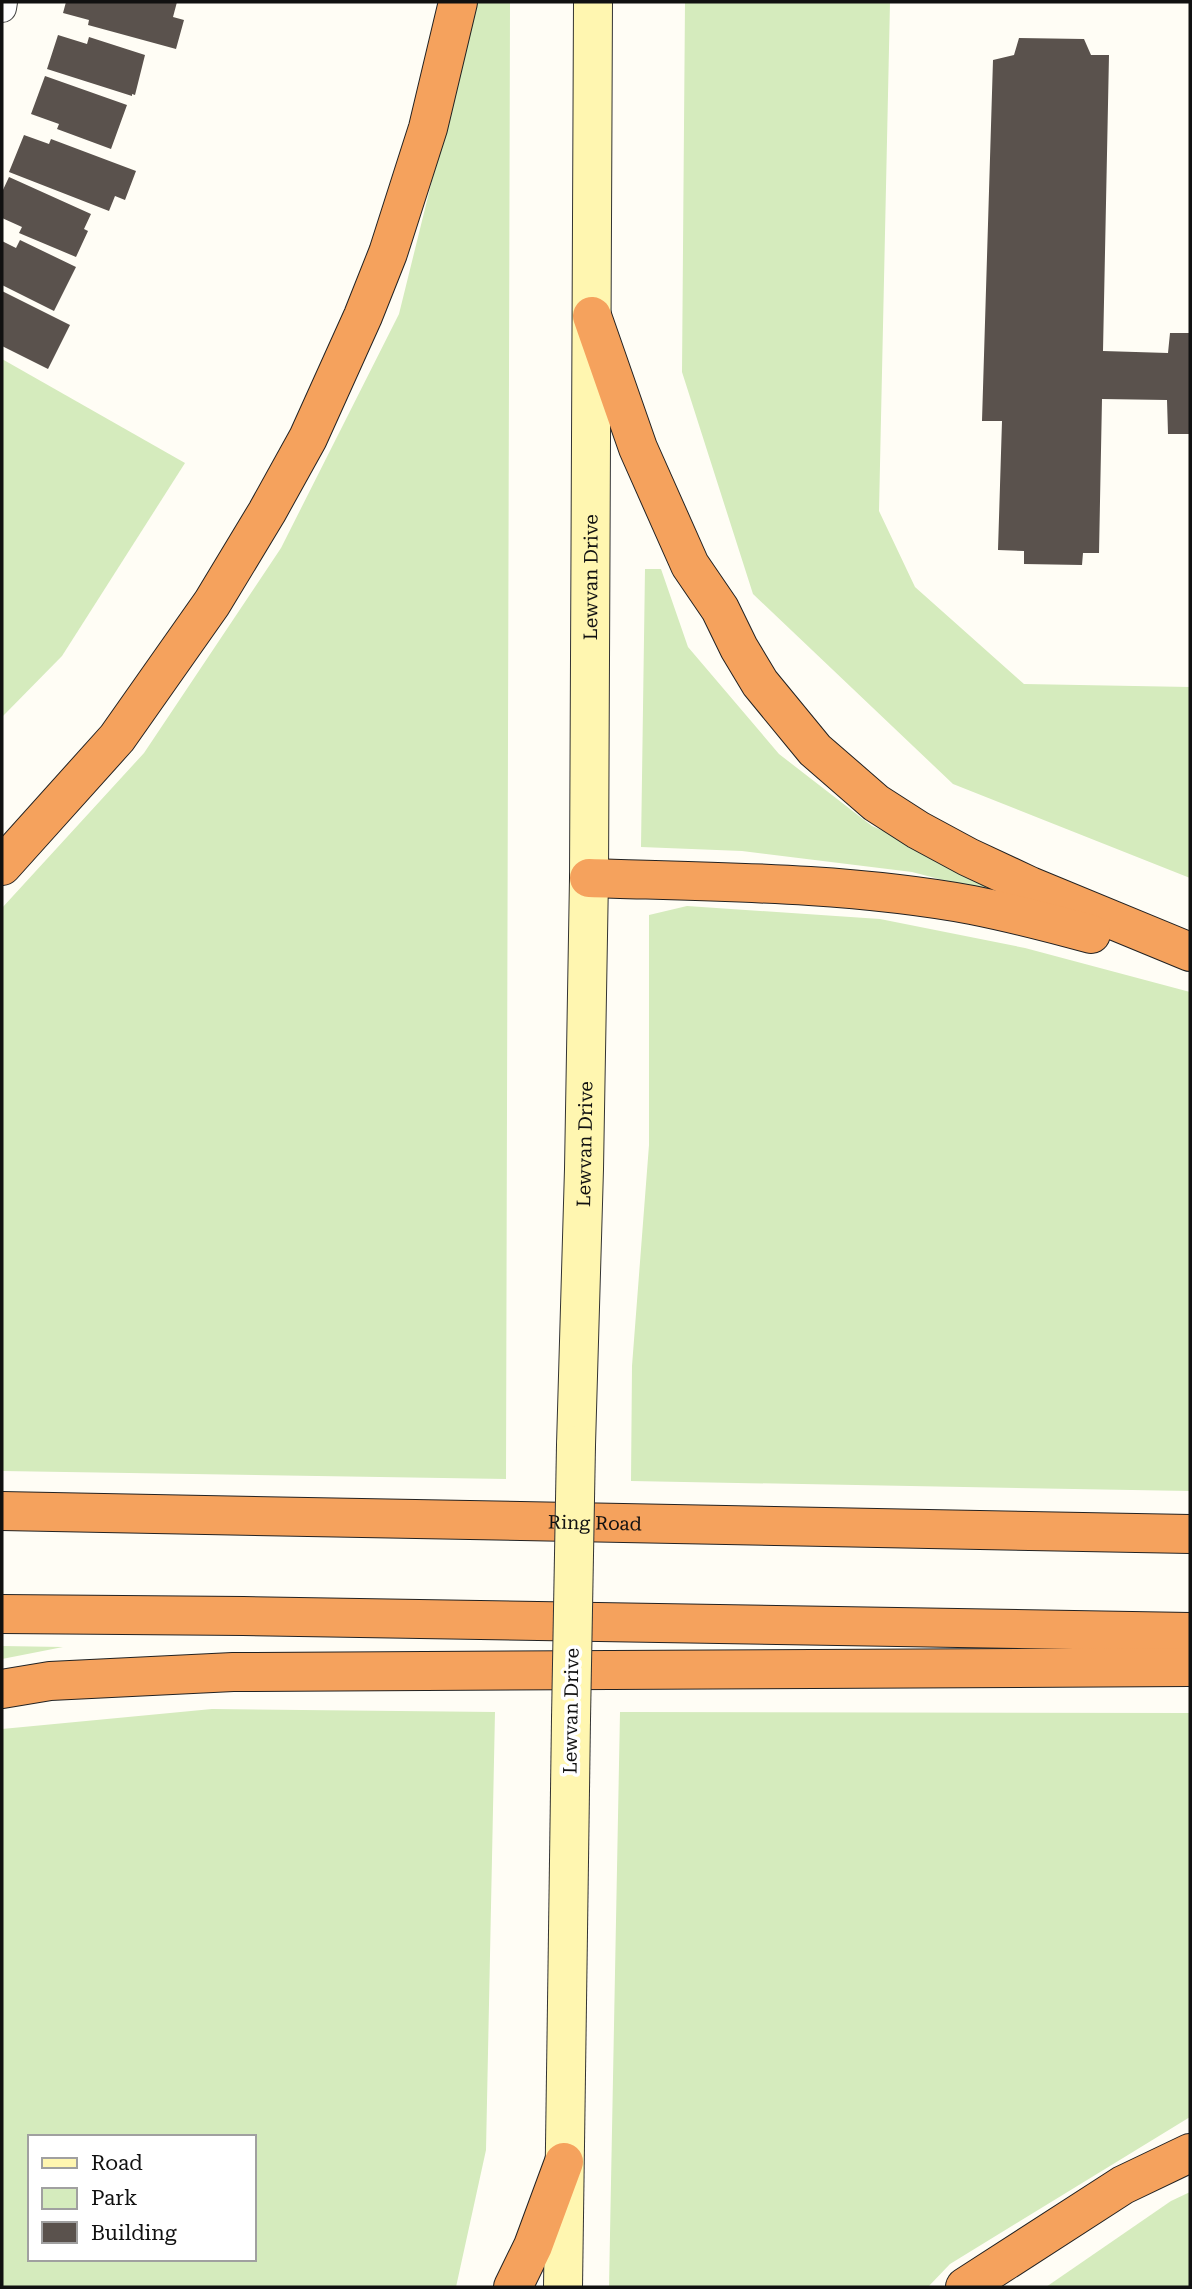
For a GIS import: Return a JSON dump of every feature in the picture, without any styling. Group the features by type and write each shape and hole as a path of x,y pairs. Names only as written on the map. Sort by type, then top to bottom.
{"highway":[{"path":"2,866 117,737 212,603 308,438 388,253 428,128 458,2"},
{"path":"592,316 638,448 690,565 720,609 738,648 760,683 815,750 876,803 968,857 1030,886 1190,952"},
{"path":"589,878 846,890 970,905 1031,918 1190,963"},
{"name":"Ring Road","path":"2,1511 1190,1535"},
{"path":"2,1614 1190,1632"},
{"path":"2,1689 50,1681 233,1672 1190,1667"},
{"path":"965,2287 1123,2185 1190,2153"},
{"path":"513,2287 533,2246 564,2162"}],"main road":[{"name":"Lewvan Drive","path":"563,2287 576,1445 589,878 593,2"}],"street":[{"path":"2,8 4,2"}],"green space":[{"path":"476,2 510,2 506,1479 2,1471 2,908 144,753 281,548 399,314"},
{"path":"685,2 890,2 879,511 915,587 1024,684 1190,687 1190,878 953,784 753,594 682,372"},
{"path":"2,359 185,463 62,656 2,717"},
{"path":"645,569 661,569 688,647 779,754 872,826 1028,893 1024,901 912,872 742,851 641,847"},
{"path":"687,906 880,919 1025,948 1190,992 1190,1491 631,1481 632,1366 649,1145 649,915"},
{"path":"2,1646 63,1647 2,1659"},
{"path":"212,1709 495,1712 486,2150 456,2287 2,2287 2,1729"},
{"path":"620,1712 1190,1713 1190,2117 950,2264 928,2287 609,2287"},
{"path":"1190,2192 1190,2287 1046,2287 1171,2201"}],"building":[{"path":"66,2 177,2 173,17 184,20 176,49 88,25 89,20 63,13"},
{"path":"58,35 87,44 89,37 145,55 135,95 47,69"},
{"path":"1019,38 1084,39 1091,55 1109,55 1103,351 1168,353 1170,333 1190,333 1190,434 1168,434 1167,400 1102,399 1099,553 1083,553 1082,565 1024,564 1024,551 998,550 1002,421 982,421 993,60 1014,55"},
{"path":"45,76 127,105 111,149 57,129 59,124 31,114"},
{"path":"24,135 49,144 51,139 136,171 125,200 115,196 109,211 9,172"},
{"path":"9,177 91,214 84,229 88,231 76,257 19,233 22,227 2,218 2,192"},
{"path":"20,240 76,267 54,311 2,285 2,241 16,248"},
{"path":"2,291 70,325 48,369 2,346"}]}
